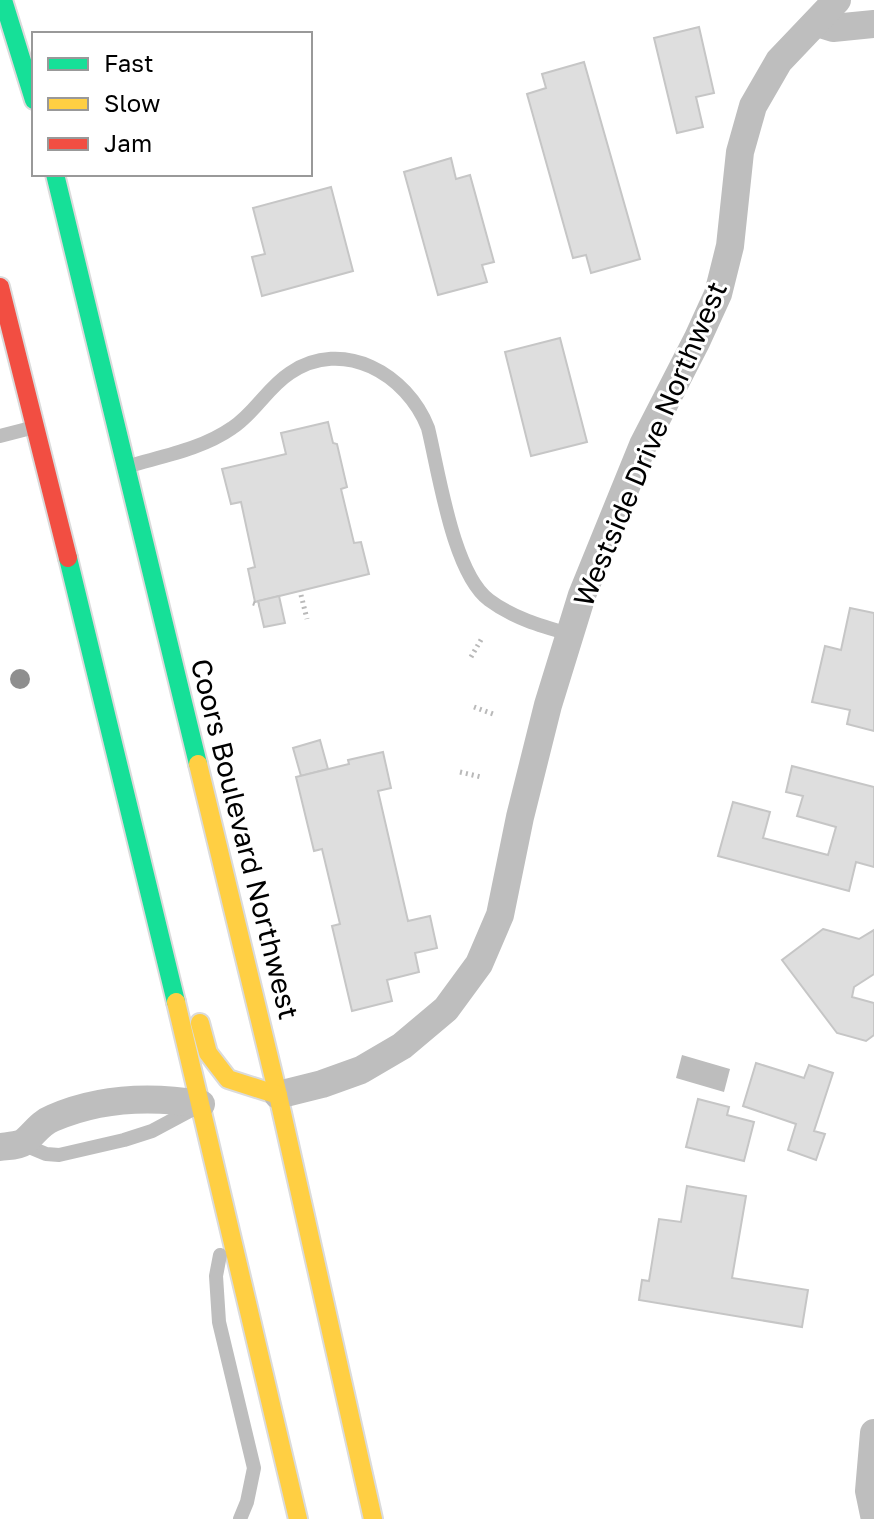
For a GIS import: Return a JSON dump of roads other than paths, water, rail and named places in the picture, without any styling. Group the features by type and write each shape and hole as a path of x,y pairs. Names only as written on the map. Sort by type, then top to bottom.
{"main road":[{"path":"3,0 32,94"},
{"name":"Coors Boulevard Northwest","path":"55,176 278,1095 373,1519"},
{"path":"0,287 118,758 298,1519"},
{"path":"50,486 92,589 189,976"},
{"path":"196,1007 208,1053 228,1079 278,1095"},
{"path":"201,1104 224,1126"}],"street":[{"name":"Westside Drive Northwest","path":"278,1095 339,1078 382,1059 426,1028 472,976 500,915 529,777 569,634 626,483 718,294 730,246 740,152 753,106 779,61 837,0"},
{"path":"817,23 833,28 874,24"},
{"path":"11,1145 55,1117 118,1101 151,1098 201,1104"},
{"path":"874,1433 869,1491 874,1515"}],"lane":[{"path":"126,467 213,439 242,420 276,384 293,371 312,363 332,359 374,366 409,392 421,409 463,567 473,584 487,599 505,610 569,634"},
{"path":"0,436 35,427"},
{"path":"11,1145 59,1155 152,1131 201,1104"},
{"path":"229,1228 216,1276 216,1301 254,1468 240,1519"}]}
